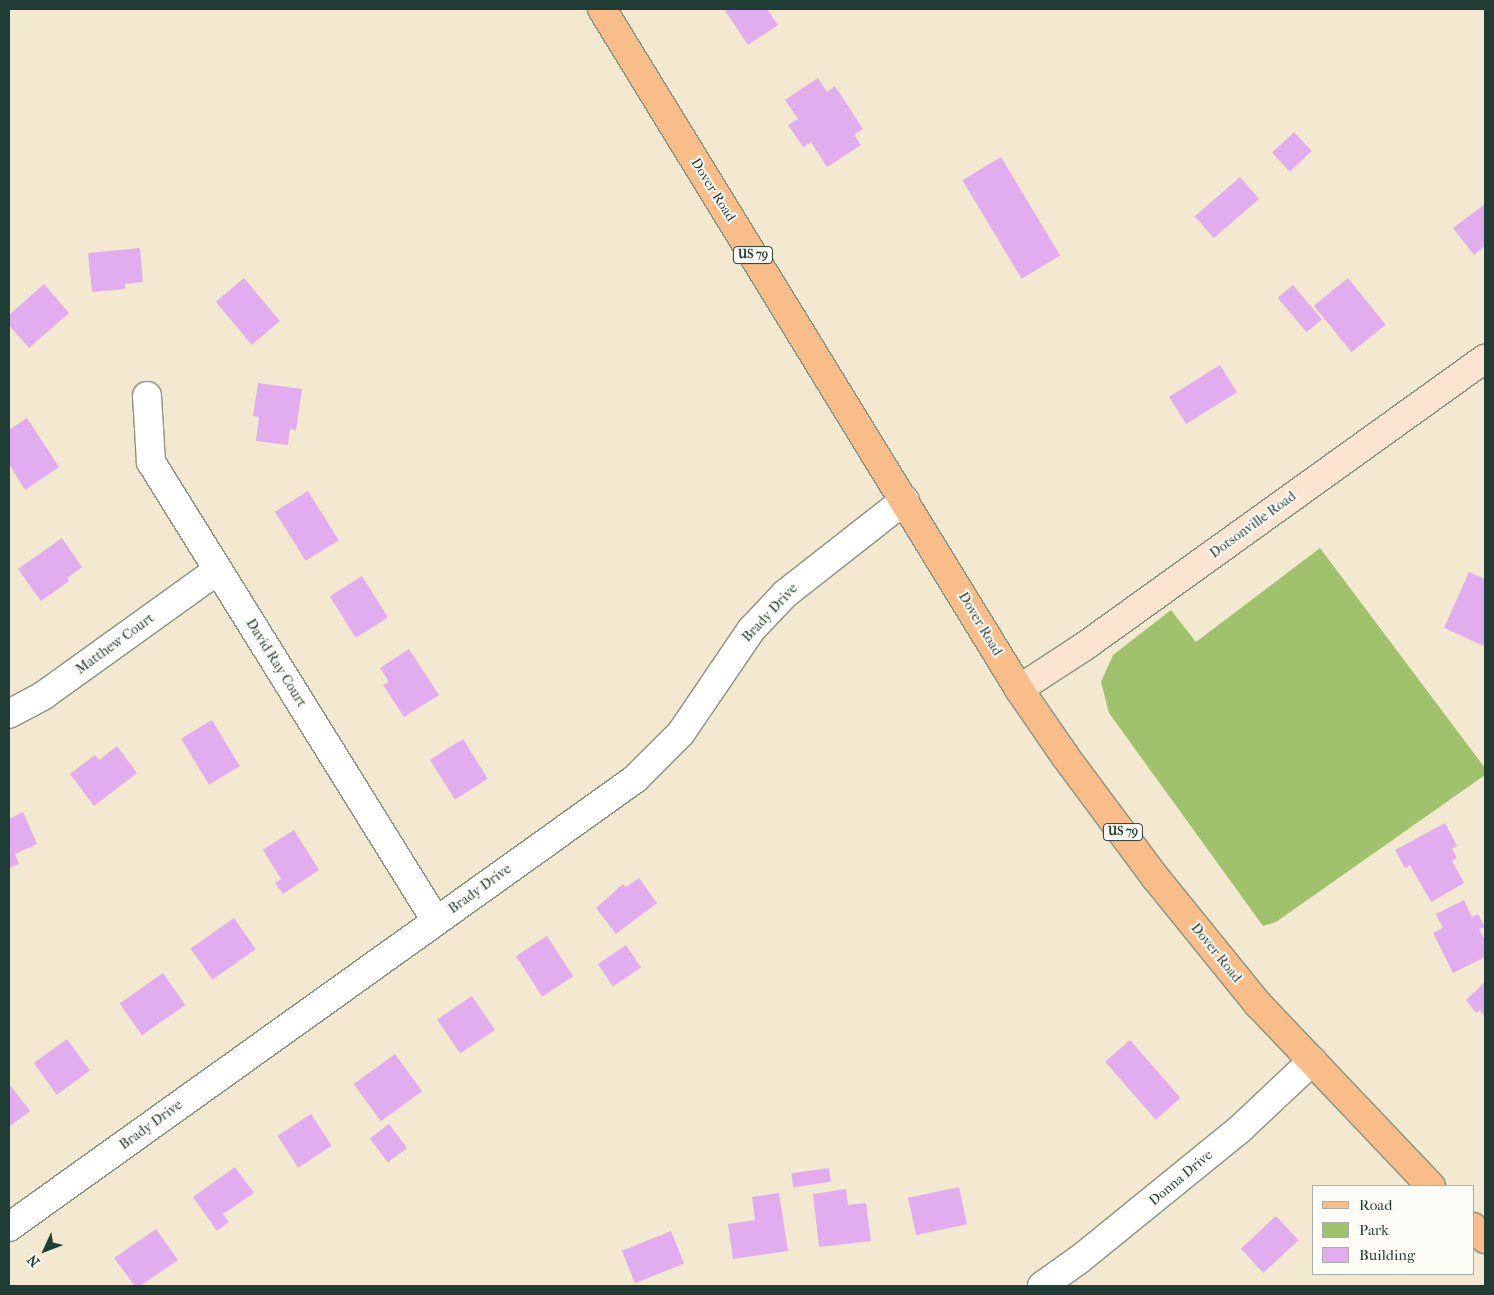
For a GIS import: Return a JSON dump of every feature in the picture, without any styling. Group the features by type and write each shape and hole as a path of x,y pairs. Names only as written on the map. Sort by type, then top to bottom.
{"main road":[{"name":"Dover Road","path":"608,11 1019,689 1155,877 1258,1004 1430,1185"},
{"name":"Dotsonville Road","path":"1019,689 1086,646 1485,359"},
{"path":"1474,1228 1485,1239"}],"street":[{"name":"David Ray Court","path":"147,396 151,462 436,921"},
{"name":"Brady Drive","path":"9,1228 635,779 682,732 751,630 785,594 904,500"},
{"name":"Matthew Court","path":"9,714 44,695 218,570"},
{"name":"Donna Drive","path":"1042,1286 1088,1254 1241,1128 1312,1060"}],"green space":[{"path":"1320,548 1485,768 1485,775 1276,922 1263,926 1109,713 1101,682 1113,655 1171,610 1196,642"}],"building":[{"path":"724,9 767,9 778,25 748,45"},
{"path":"818,78 827,92 835,86 863,129 854,135 861,145 827,167 811,142 803,147 788,125 798,119 785,100"},
{"path":"1294,132 1312,151 1290,171 1272,152"},
{"path":"1001,157 1060,256 1022,279 962,180"},
{"path":"1240,177 1259,199 1214,238 1195,216"},
{"path":"1485,204 1485,246 1474,255 1453,228"},
{"path":"140,248 143,282 125,284 125,289 92,292 88,253"},
{"path":"244,278 280,321 252,345 216,302"},
{"path":"1348,278 1386,325 1352,352 1314,306"},
{"path":"44,284 69,313 29,348 9,325 9,315"},
{"path":"1293,285 1322,319 1307,332 1278,298"},
{"path":"1220,365 1237,392 1186,424 1169,397"},
{"path":"258,383 302,389 296,430 290,429 288,445 256,441 259,417 253,416"},
{"path":"27,418 59,467 25,490 9,464 9,430"},
{"path":"308,491 339,540 306,561 275,512"},
{"path":"62,538 82,567 67,578 69,581 41,601 18,569"},
{"path":"1469,572 1485,579 1484,646 1444,628"},
{"path":"362,576 388,618 356,638 330,596"},
{"path":"409,649 439,695 404,717 383,685 389,682 380,668"},
{"path":"212,720 240,766 209,785 181,739"},
{"path":"463,739 488,779 455,800 430,760"},
{"path":"117,746 137,773 94,806 70,774 95,755 99,760"},
{"path":"23,812 37,844 15,854 19,864 9,868 9,819"},
{"path":"1445,823 1457,846 1452,849 1457,858 1452,861 1464,883 1431,902 1410,865 1405,868 1395,850"},
{"path":"294,830 319,870 283,894 275,883 281,879 263,850"},
{"path":"639,878 657,903 616,934 596,908 623,884 626,887"},
{"path":"1464,900 1472,917 1478,914 1485,927 1479,929 1485,941 1485,957 1453,973 1433,933 1443,928 1436,914"},
{"path":"234,918 256,949 212,980 191,948"},
{"path":"547,936 573,976 542,996 516,956"},
{"path":"626,945 641,967 613,986 598,964"},
{"path":"163,973 185,1005 142,1035 120,1003"},
{"path":"1485,982 1485,1018 1480,1010 1476,1013 1466,1000"},
{"path":"472,996 495,1030 460,1053 437,1019"},
{"path":"67,1039 90,1071 57,1095 34,1063"},
{"path":"1130,1040 1181,1098 1156,1120 1105,1062"},
{"path":"395,1054 422,1091 381,1121 354,1084"},
{"path":"10,1085 30,1111 9,1127 9,1087"},
{"path":"311,1114 332,1146 298,1168 277,1136"},
{"path":"389,1124 407,1148 388,1162 370,1138"},
{"path":"235,1167 254,1193 223,1214 229,1222 217,1231 193,1197"},
{"path":"829,1168 831,1182 793,1187 791,1173"},
{"path":"959,1187 967,1224 916,1235 908,1198"},
{"path":"846,1189 848,1205 866,1203 871,1241 819,1247 813,1194"},
{"path":"779,1193 788,1251 733,1259 728,1224 755,1220 752,1197"},
{"path":"1276,1216 1299,1240 1263,1273 1241,1249"},
{"path":"156,1229 178,1260 140,1286 135,1286 114,1258"},
{"path":"671,1231 684,1263 635,1283 622,1251"}]}
